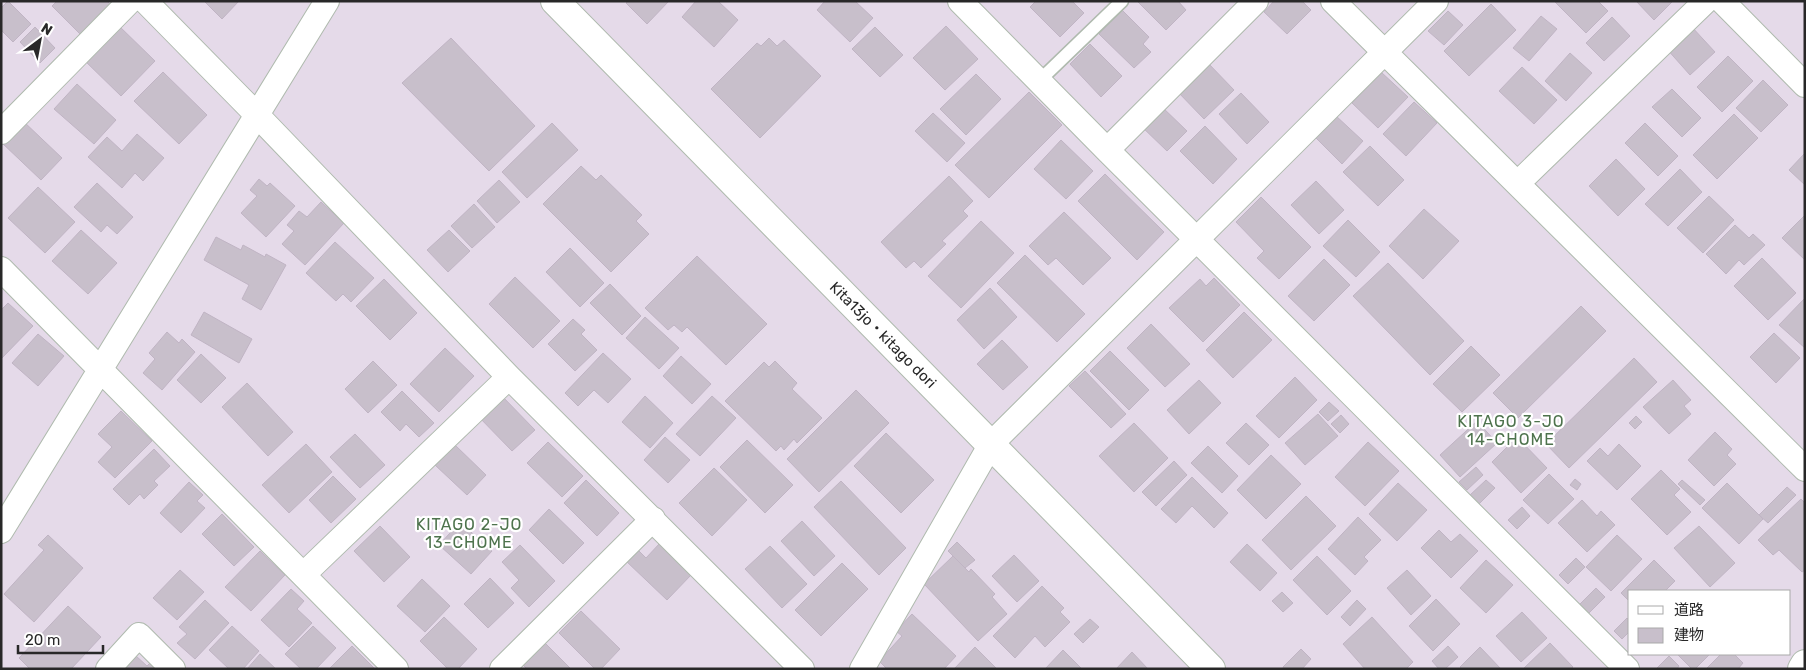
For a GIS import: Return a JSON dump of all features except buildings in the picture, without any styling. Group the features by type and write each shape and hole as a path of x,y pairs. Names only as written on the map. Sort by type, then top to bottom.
{"main road":[{"name":"Kita13jo・kitago dori","path":"555,1 1211,669"},
{"path":"1802,669 1805,664"}],"street":[{"path":"1,132 130,1"},
{"path":"145,1 509,377 802,669"},
{"path":"1,531 327,1"},
{"path":"960,1 1038,82 1627,669"},
{"path":"1106,150 1256,1"},
{"path":"1333,1 1805,469"},
{"path":"862,669 991,444 1436,1"},
{"path":"1518,183 1706,1"},
{"path":"1722,1 1805,85"},
{"path":"1,269 396,669"},
{"path":"304,574 509,377"},
{"path":"502,669 653,519"},
{"path":"108,669 139,636 172,669"}],"lane":[{"path":"1038,82 1122,1"}],"district":[{"name":"KITAGO 3-JO 14-CHOME","path":"1511,430"},
{"name":"KITAGO 2-JO 13-CHOME","path":"469,533"}]}
